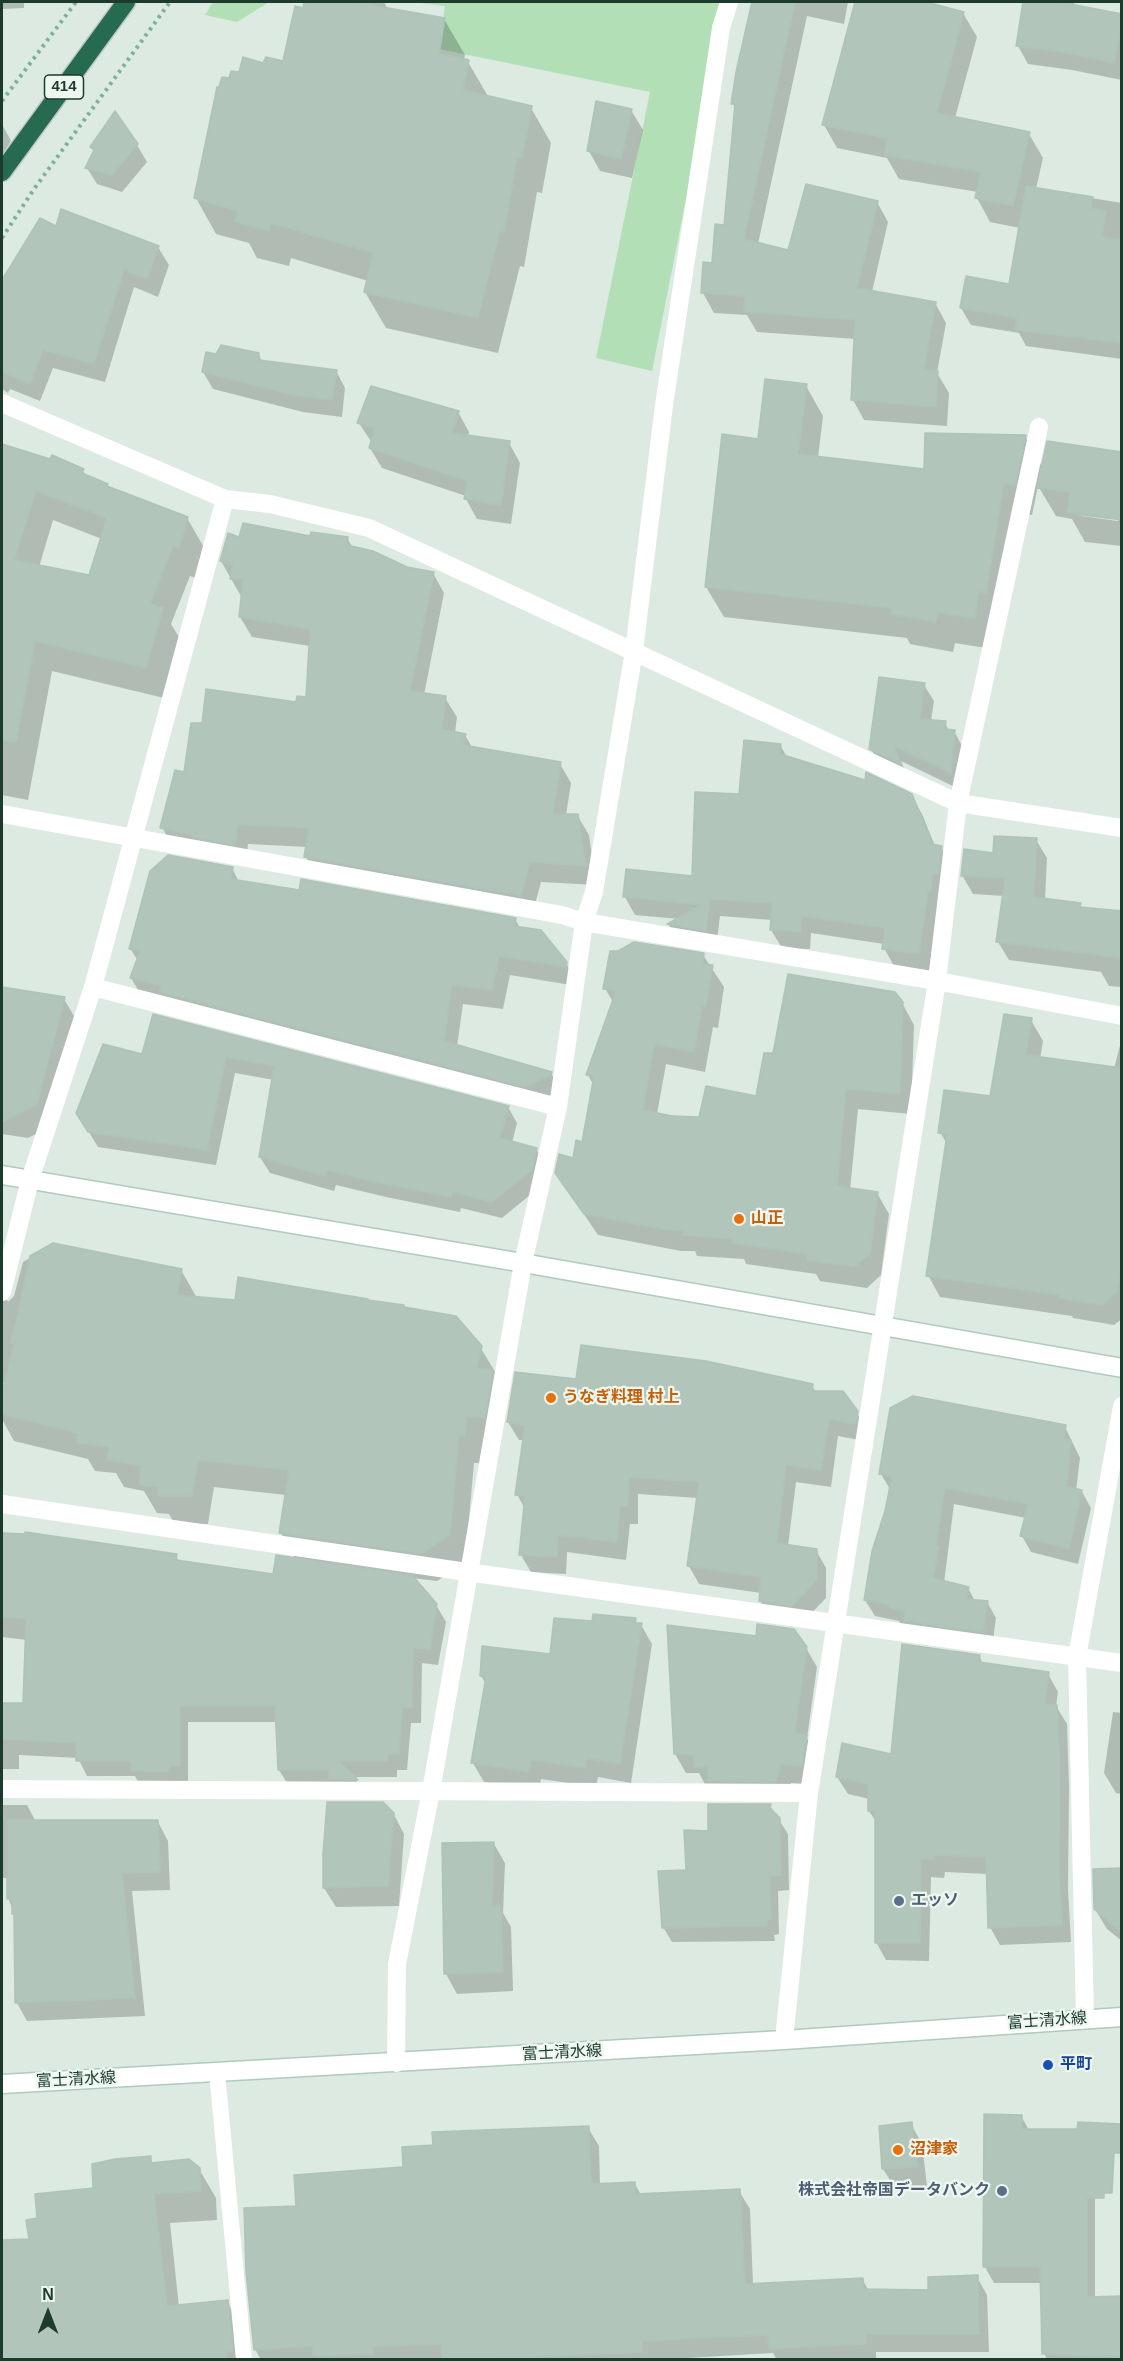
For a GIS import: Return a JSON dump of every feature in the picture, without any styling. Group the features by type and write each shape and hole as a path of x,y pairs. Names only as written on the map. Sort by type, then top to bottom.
{"highway":[{"name":"414","path":"2,172 126,2"}],"street":[{"path":"396,2063 397,1964 430,1791 523,1263 558,1107 584,922 594,892 634,651 663,405 721,28 729,2"},
{"path":"2,403 225,499 270,504 369,528 958,803 1122,828"},
{"path":"784,2040 809,1793 937,981 958,803 1038,426"},
{"path":"2,1292 30,1180 93,987 225,499"},
{"path":"2,814 562,915 584,922 937,981 1122,1016"},
{"path":"93,987 558,1107"},
{"path":"2,1175 1122,1368"},
{"path":"1085,2019 1077,1658 1122,1406"},
{"path":"2,1504 467,1572 1122,1663"},
{"path":"2,1789 809,1793"},
{"name":"富士清水線","path":"2,2084 784,2040 1122,2017"}],"lane":[{"path":"218,2072 244,2360"}],"path":[{"path":"2,101 76,2"},
{"path":"2,238 34,189 170,2"}],"green space":[{"path":"213,2 269,2 237,22 205,15"},
{"path":"412,2 725,2 652,371 596,358 650,92 439,49 445,6"}],"building":[{"path":"304,2 354,2 445,18 439,54 469,60 463,90 532,106 522,158 517,157 504,232 500,231 478,318 364,292 373,253 271,223 269,231 235,222 238,211 194,198 217,87 222,77 229,78 231,71 239,72 243,57 263,63 266,57 283,61 295,6 303,8"},
{"path":"752,2 795,2 744,239 788,250 806,184 878,201 857,288 936,302 924,370 938,371 936,407 851,400 855,320 744,312 745,296 701,293 703,262 712,263 715,224 724,225 735,104 731,104"},
{"path":"855,2 926,2 964,12 937,113 1030,132 1013,206 975,198 981,172 884,155 887,138 822,125"},
{"path":"1023,2 1060,2 1122,14 1122,26 1114,63 1016,46"},
{"path":"596,101 632,109 621,159 587,151"},
{"path":"115,111 138,144 112,175 85,168 94,150 90,147"},
{"path":"1026,186 1093,197 1091,208 1106,211 1102,237 1122,240 1122,343 1015,330 1017,318 960,308 966,276 1009,284"},
{"path":"61,209 159,246 147,279 124,270 94,364 43,350 30,384 2,372 2,280 40,218 56,226"},
{"path":"221,345 259,353 259,360 337,370 332,400 293,395 202,372 206,352 216,354"},
{"path":"765,379 807,384 798,454 924,469 925,433 1026,435 1015,485 1004,483 986,593 979,591 975,619 938,612 936,622 891,614 892,608 705,587 722,434 758,439"},
{"path":"371,386 459,411 452,433 510,441 501,505 464,499 467,481 369,448 375,428 357,423"},
{"path":"1047,441 1122,452 1122,520 1067,513 1070,492 1037,488"},
{"path":"2,444 50,459 52,455 84,469 82,473 108,484 107,486 188,517 179,548 173,546 150,604 163,608 146,668 35,641 16,742 2,740","holes":["36,491 107,518 89,575 14,560"]},
{"path":"243,523 310,536 311,532 348,537 347,545 373,551 407,567 434,572 410,691 446,696 442,729 466,734 463,745 561,762 553,814 578,814 586,866 530,862 521,896 304,857 309,828 238,825 235,845 191,837 193,835 160,828 175,770 184,772 191,723 202,723 206,689 296,702 297,696 306,697 310,629 239,617 243,579 230,579 233,565 220,561 228,533 239,537"},
{"path":"879,677 925,683 920,719 946,721 945,729 955,730 951,773 894,746 901,764 869,749"},
{"path":"744,740 781,744 780,754 865,780 866,772 912,794 932,844 942,846 938,874 933,874 931,891 928,891 919,954 882,949 885,928 802,916 800,932 770,930 772,903 710,899 706,931 667,924 702,905 623,897 626,869 692,876 695,792 739,794"},
{"path":"994,836 1037,838 1034,897 1081,903 1080,907 1122,911 1122,958 996,942 1005,878 961,876 964,849 993,853"},
{"path":"168,855 233,867 231,879 299,890 301,879 516,918 514,926 541,930 567,962 566,967 499,956 492,990 452,985 444,1041 552,1072 551,1075 525,1087 159,992 161,986 130,978 140,951 129,949 150,871"},
{"path":"634,942 704,953 703,964 713,965 706,1007 702,1006 694,1052 654,1044 643,1110 672,1116 699,1117 706,1086 756,1096 764,1053 773,1053 788,974 895,992 903,1002 900,1094 846,1089 837,1186 878,1192 870,1254 854,1267 807,1260 807,1254 732,1243 733,1239 683,1235 684,1230 668,1230 584,1214 555,1173 559,1154 573,1158 576,1140 582,1142 594,1076 586,1075 616,991 603,989 610,951 618,951"},
{"path":"2,987 65,997 37,1104 2,1122"},
{"path":"153,1014 509,1106 500,1138 537,1148 532,1170 492,1202 452,1192 451,1197 327,1170 325,1176 259,1157 274,1066 226,1057 207,1150 88,1132 76,1113 103,1044 142,1054"},
{"path":"1004,1014 1032,1018 1026,1055 1122,1068 1122,1264 1117,1292 1102,1305 1059,1298 1060,1295 926,1276 947,1134 938,1133 944,1090 990,1096"},
{"path":"53,1243 182,1269 177,1295 235,1300 238,1277 456,1316 482,1346 477,1368 493,1370 485,1418 467,1416 465,1436 459,1435 450,1535 421,1554 279,1533 289,1470 198,1460 192,1496 157,1496 158,1487 139,1485 141,1466 107,1460 109,1447 77,1443 77,1433 2,1414 2,1392 14,1344 10,1343 30,1256"},
{"path":"581,1345 706,1361 813,1384 812,1391 843,1391 858,1411 856,1424 829,1419 821,1470 786,1465 777,1543 817,1549 817,1580 792,1606 759,1601 761,1577 687,1566 699,1482 629,1477 628,1506 620,1506 617,1542 558,1535 557,1557 519,1555 525,1496 515,1495 525,1425 507,1422 515,1372 576,1379"},
{"path":"913,1396 1066,1425 1064,1439 1071,1440 1067,1487 1082,1490 1069,1549 1020,1536 1028,1504 945,1488 933,1578 969,1587 966,1599 988,1601 983,1632 904,1621 905,1611 890,1608 891,1605 864,1600 872,1551 885,1511 892,1476 879,1474 890,1408"},
{"path":"25,1532 177,1554 176,1560 273,1574 276,1555 412,1575 437,1604 430,1649 413,1648 412,1708 402,1707 399,1754 388,1754 388,1761 339,1761 358,1780 329,1779 329,1770 278,1770 275,1706 180,1706 180,1766 170,1766 169,1772 131,1771 131,1761 76,1761 76,1743 2,1739 2,1703 23,1703 26,1619 2,1617 2,1533 25,1534"},
{"path":"593,1614 636,1618 635,1623 642,1623 620,1764 587,1758 586,1768 531,1760 529,1772 471,1763 486,1677 480,1676 482,1646 550,1654 554,1618 592,1621"},
{"path":"757,1624 794,1629 807,1647 795,1729 796,1733 807,1735 802,1766 781,1764 776,1782 708,1781 708,1767 694,1767 694,1755 674,1754 667,1625 756,1636"},
{"path":"902,1644 980,1655 979,1662 1049,1672 1045,1704 1057,1705 1062,1925 988,1928 986,1857 935,1855 934,1860 921,1859 920,1943 875,1943 875,1811 868,1811 868,1784 836,1777 842,1743 891,1754"},
{"path":"327,1802 383,1802 394,1813 388,1886 323,1888"},
{"path":"708,1804 771,1804 770,1808 780,1818 781,1875 770,1876 771,1919 767,1920 767,1926 662,1928 658,1871 686,1870 684,1830 708,1831"},
{"path":"7,1820 158,1820 160,1872 122,1873 135,1998 15,2003 14,1914 12,1914 12,1899 7,1899"},
{"path":"494,1842 492,1905 501,1905 503,1972 444,1974 442,1843"},
{"path":"1122,1868 1122,1933 1094,1909 1093,1869"},
{"path":"984,2114 1022,2115 1022,2129 1077,2129 1078,2122 1122,2124 1122,2153 1114,2153 1112,2193 1104,2193 1104,2198 1087,2198 1087,2297 1122,2296 1122,2357 1042,2354 1040,2267 983,2267"},
{"path":"912,2122 917,2167 882,2169 879,2126"},
{"path":"589,2126 591,2184 635,2182 636,2194 740,2189 745,2284 863,2278 864,2289 928,2290 928,2277 978,2275 979,2334 866,2334 867,2344 769,2349 768,2335 642,2341 643,2352 468,2360 442,2360 441,2344 373,2347 373,2354 313,2356 312,2346 254,2350 246,2272 244,2208 296,2206 294,2175 403,2167 402,2147 433,2145 432,2132"},
{"path":"151,2156 151,2163 189,2159 200,2168 201,2191 154,2194 167,2306 228,2300 233,2351 226,2352 227,2360 2,2360 2,2240 29,2239 26,2220 37,2218 35,2194 93,2188 92,2164 115,2159"}],"place":[{"name":"山正","path":"739,1219"},
{"name":"うなぎ料理 村上","path":"551,1398"},
{"name":"エッソ","path":"899,1901"},
{"name":"平町","path":"1048,2065"},
{"name":"沼津家","path":"898,2150"},
{"name":"株式会社帝国データバンク","path":"1002,2191"}]}
